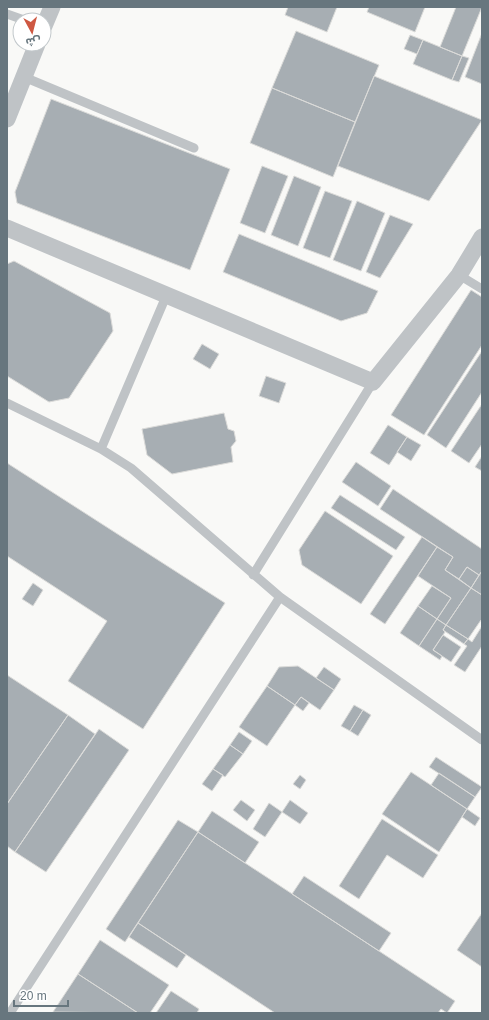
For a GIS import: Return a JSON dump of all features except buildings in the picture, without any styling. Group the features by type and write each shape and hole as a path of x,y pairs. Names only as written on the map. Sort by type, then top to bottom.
{"street":[{"path":"7,119 34,52"},
{"path":"7,228 167,294 373,382 459,275 482,237"}],"lane":[{"path":"24,77 194,148"},
{"path":"459,275 482,289"},
{"path":"101,449 167,294"},
{"path":"253,575 373,382"},
{"path":"7,403 101,449 131,468 148,481 253,575 280,597 482,740"},
{"path":"10,1013 280,597"}]}
